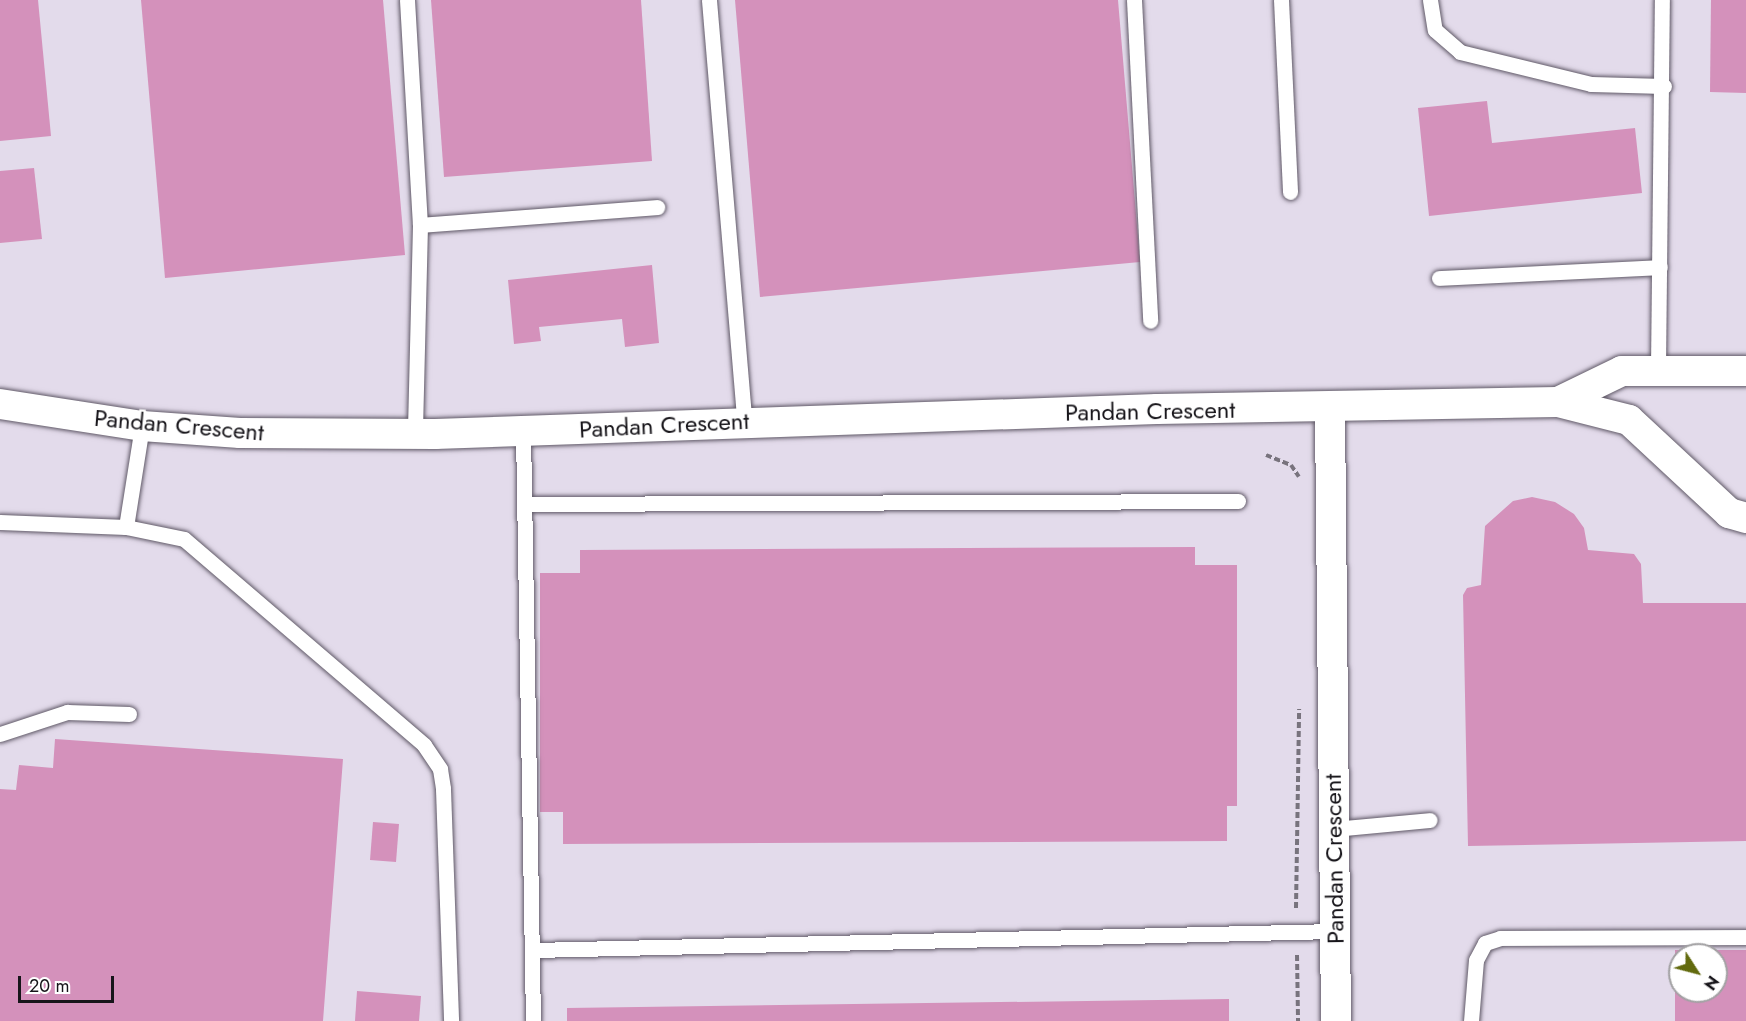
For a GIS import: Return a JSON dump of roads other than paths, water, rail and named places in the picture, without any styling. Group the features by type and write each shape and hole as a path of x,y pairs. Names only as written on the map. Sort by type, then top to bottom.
{"street":[{"name":"Pandan Crescent","path":"1558,402 1622,371 1658,369 1746,371"},
{"name":"Pandan Crescent","path":"0,404 142,426 240,433 415,433 744,422 1330,410 1558,402 1629,420 1729,513 1746,519"},
{"name":"Pandan Crescent","path":"1330,410 1336,1021"}],"lane":[{"path":"407,0 420,225 415,433"},
{"path":"708,0 744,422"},
{"path":"1134,0 1150,321"},
{"path":"1281,0 1290,192"},
{"path":"1430,0 1435,30 1460,52 1591,84 1664,86"},
{"path":"1658,369 1664,86 1662,0"},
{"path":"420,225 657,207"},
{"path":"1439,278 1660,267"},
{"path":"126,527 142,426"},
{"path":"523,431 534,950 533,1021"},
{"path":"525,504 1238,501"},
{"path":"0,522 126,527 195,546 434,756 443,789 451,1021"},
{"path":"0,734 67,712 129,714"},
{"path":"1333,829 1430,820"},
{"path":"534,950 1335,931"},
{"path":"1471,1021 1476,960 1485,943 1500,938 1746,937"}]}
